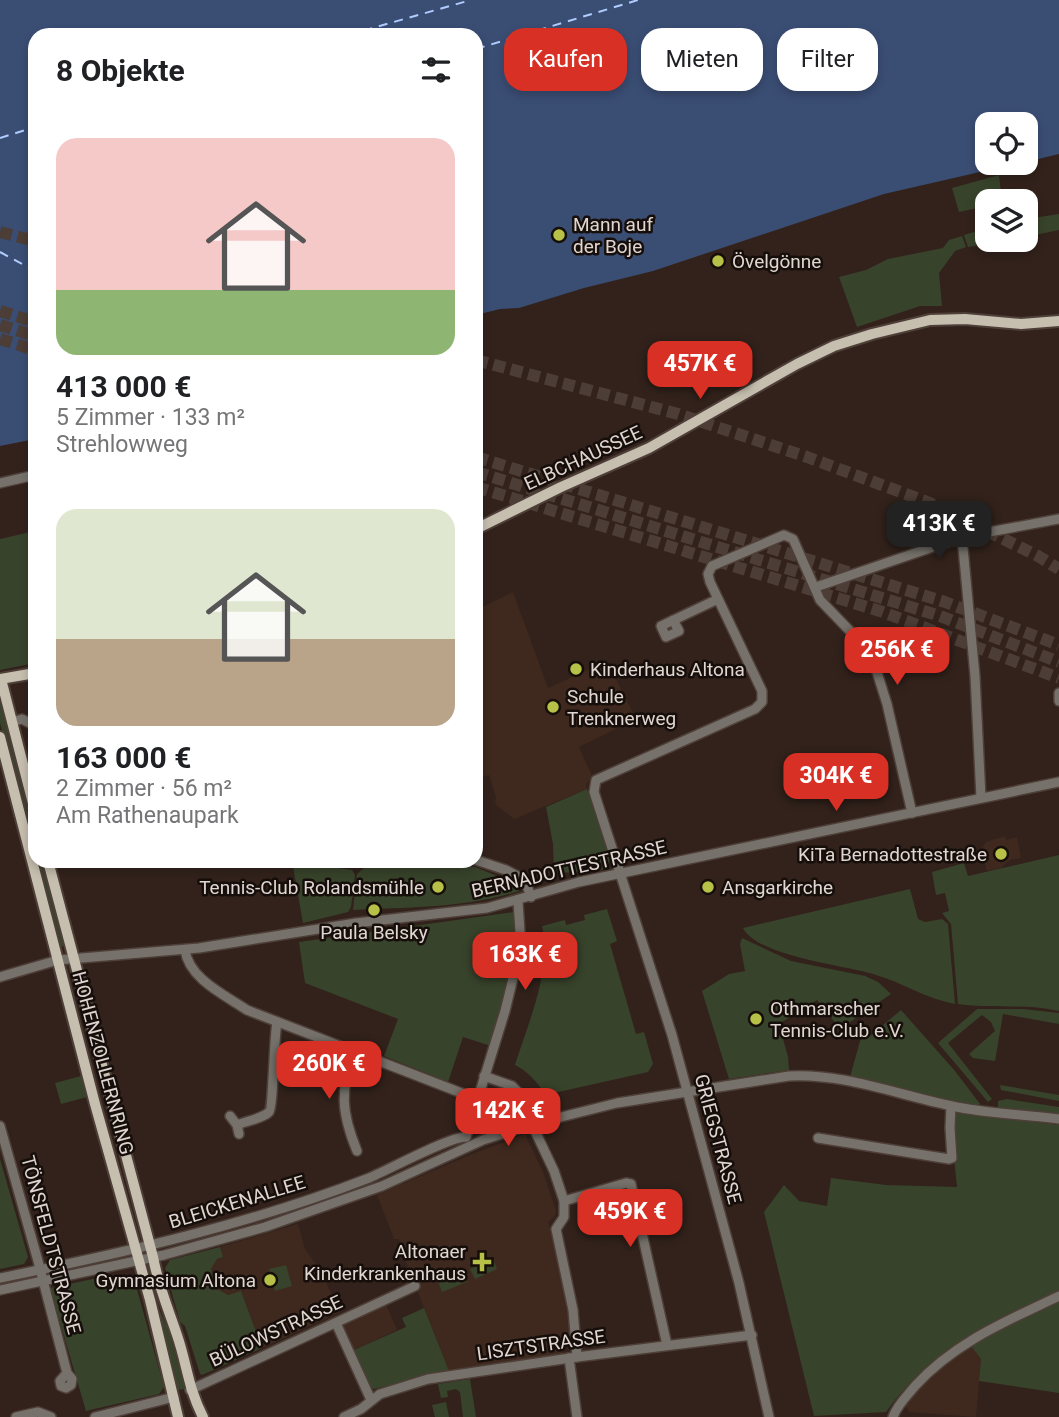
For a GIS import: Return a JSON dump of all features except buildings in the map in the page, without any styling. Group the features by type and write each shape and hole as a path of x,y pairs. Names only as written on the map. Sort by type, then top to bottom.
{"main road":[{"name":"ELBCHAUSSEE","path":"483,526 649,448 797,364 841,344 930,320 1058,324"},
{"path":"28,674 0,679 28,784"},
{"name":"HOHENZOLLERNRING","path":"0,737 28,845"},
{"name":"HOHENZOLLERNRING","path":"34,868 178,1417"},
{"name":"HOHENZOLLERNRING","path":"50,868 162,1296 176,1332 190,1390 203,1417"},
{"path":"174,1397 190,1390"}],"street":[{"path":"0,483 28,477"},
{"path":"816,587 962,537 1059,519"},
{"path":"673,620 718,599 708,574 712,566 784,535 795,542 820,600 850,631 875,666 887,705 912,813"},
{"path":"962,537 975,676 981,798"},
{"name":"GRIEGSTRASSE","path":"718,599 762,691 762,702 755,709 596,780 594,792 672,1035 752,1335 769,1417"},
{"path":"1059,693 1059,701"},
{"path":"12,723 22,719 28,722"},
{"name":"BERNADOTTESTRASSE","path":"0,977 58,960 185,950 372,921 487,908 518,902 579,882 1059,782"},
{"path":"483,862 525,880 531,897"},
{"path":"469,1141 477,1099 517,962 520,932 518,902"},
{"path":"185,950 193,970 247,1010 477,1099"},
{"path":"230,1116 238,1129 267,1114 273,1105 273,1047 277,1022"},
{"path":"354,1051 343,1095 345,1119 357,1151"},
{"name":"BLEICKENALLEE","path":"0,1290 153,1257 265,1227 382,1186 469,1141 617,1103 810,1075 833,1077 951,1106 1059,1119"},
{"path":"484,1076 502,1081 522,1095 564,1200 564,1217 556,1229 573,1310 577,1417"},
{"path":"818,1138 949,1159 952,1158 951,1106"},
{"name":"TÖNSFELDTSTRASSE","path":"0,1126 67,1373"},
{"name":"BLEICKENALLEE","path":"0,1278 150,1245 306,1200 368,1178 459,1137 469,1141"},
{"path":"564,1200 626,1183 631,1184 667,1345"},
{"name":"BÜLOWSTRASSE","path":"190,1390 415,1286"},
{"path":"893,1417 902,1401 922,1379 962,1346 1000,1323 1059,1296"},
{"path":"336,1323 371,1400"},
{"name":"LISZTSTRASSE","path":"344,1417 380,1394 428,1379 752,1335"},
{"path":"95,1417 174,1397"},
{"path":"16,1417 38,1412 51,1417"}],"shaded area":[{"name":"Schule Trenknerweg","path":"513,592 548,688 607,661 636,719 579,747 592,776 586,785 587,789 514,819 495,804 496,797 489,775 483,777 483,607"},
{"name":"KiTa Bernadottestraße","path":"1005,836 1006,840 1017,837 1021,858 1010,860 1001,868 987,871 981,850 986,842"},
{"name":"Altonaer Kinderkrankenhaus","path":"525,1134 543,1172 556,1211 548,1222 561,1271 572,1342 563,1343 563,1354 449,1371 399,1239 394,1239 377,1195"},
{"name":"Gymnasium Altona","path":"298,1224 305,1249 320,1270 340,1312 262,1348 241,1292 228,1295 217,1290 211,1269 217,1259 223,1257 220,1247"},
{"path":"386,1305 397,1330 354,1350 343,1325"},
{"path":"971,1346 981,1359 976,1417 909,1412 904,1403 939,1368"}],"green space":[{"path":"999,175 1001,189 975,189 975,209 959,212 952,188"},
{"path":"1059,214 1059,230 1038,234 1038,217"},
{"path":"975,232 975,246 968,247 964,235"},
{"path":"962,236 966,247 955,251 939,273 942,306 920,306 857,327 839,277 866,270 888,259 943,248 949,240"},
{"path":"28,533 28,664 0,670 0,539"},
{"path":"0,697 28,799 28,831 0,723"},
{"path":"587,789 610,860 605,869 554,873 553,844 546,807"},
{"path":"1059,855 1059,1011 1034,1007 958,1004 951,924 942,913 949,911 945,893 936,895 932,872 964,863 968,876"},
{"path":"38,868 46,868 66,945 60,947"},
{"path":"293,868 352,870 355,875 348,912 303,923"},
{"name":"Tennis-Club Rolandsmühle","path":"364,868 477,868 519,885 519,891 458,904 353,910 357,874"},
{"path":"910,889 918,919 925,922 942,919 948,924 955,1004 873,974 802,958 765,946 751,938 743,928"},
{"path":"607,909 617,941 610,944 636,1034 644,1032 653,1064 648,1072 545,1095 524,1070 515,1065 541,979 544,961 542,926 565,920 566,925 585,920 584,915"},
{"path":"514,912 516,929 513,963 491,1046 463,1037 448,1082 384,1056 398,1019 305,983 299,942"},
{"name":"Othmarscher Tennis-Club e.V.","path":"742,938 791,961 865,976 878,982 891,994 840,1029 817,1000 779,1024 789,1070 729,1079 702,991 729,974 745,971 740,944"},
{"path":"977,1009 1023,1009 1059,1013 1059,1024 1003,1014 995,1061 973,1058 969,1054 995,1031 991,1022 982,1015 948,1043 992,1099 988,1102 938,1043"},
{"path":"901,1010 955,1071 980,1104 977,1107 850,1077 862,1034 869,1037"},
{"path":"81,1076 87,1097 61,1104 55,1083"},
{"path":"1000,1085 1059,1095 1059,1101 1001,1090"},
{"path":"1007,1099 1059,1107 1059,1115 998,1108 998,1101"},
{"path":"953,1112 1059,1125 1059,1293 987,1327 942,1356 903,1391 886,1412 814,1416 764,1212 784,1185 799,1201 827,1206 831,1178 886,1185 957,1187 951,1128"},
{"path":"0,1159 28,1257 24,1264 0,1269"},
{"path":"220,1247 223,1257 217,1259 211,1269 217,1289 228,1295 241,1291 262,1348 202,1375 185,1326 180,1322 165,1268 170,1260"},
{"path":"120,1256 120,1259 46,1278 47,1271"},
{"path":"493,1259 497,1269 475,1279 470,1269"},
{"path":"286,1265 292,1286 275,1291 269,1269"},
{"path":"462,1269 467,1282 442,1292 437,1279"},
{"path":"133,1275 164,1387 159,1394 86,1411 50,1288 107,1276 109,1281"},
{"path":"147,1276 169,1331 185,1389 177,1390"},
{"path":"1059,1301 1059,1393 979,1381 981,1359 971,1346 1011,1322"},
{"path":"424,1308 449,1371 374,1389 370,1387 354,1350 406,1327 402,1318"},
{"path":"470,1379 476,1417 463,1417 460,1392 456,1389 447,1391 448,1397 441,1398 438,1384"},
{"path":"446,1402 449,1417 435,1417 432,1405"}],"water":[{"path":"0,0 1059,0 1059,154 1038,159 1038,112 975,112 975,173 884,194 653,271 519,308 483,313 483,28 28,28 28,440 0,446"}],"ferry route":[{"path":"373,28 471,0"},
{"path":"483,47 638,0"},
{"path":"0,138 28,129"},
{"path":"0,252 28,267"}],"tunnel":[{"path":"0,232 28,239"},
{"path":"0,311 28,320"},
{"path":"0,325 28,334"},
{"path":"0,339 28,348"},
{"path":"483,362 678,414 807,457 930,503 1059,569"},
{"path":"483,459 945,602 1059,645"},
{"path":"483,474 940,616 1059,662"},
{"path":"483,489 880,611 1059,678"}],"place":[{"name":"Mann auf der Boje","path":"559,235"},
{"name":"Övelgönne","path":"718,261"},
{"name":"Kinderhaus Altona","path":"576,669"},
{"name":"Schule Trenknerweg","path":"553,707"},
{"name":"KiTa Bernadottestraße","path":"1001,854"},
{"name":"Tennis-Club Rolandsmühle","path":"438,887"},
{"name":"Ansgarkirche","path":"708,887"},
{"name":"Paula Belsky","path":"374,910"},
{"name":"Othmarscher Tennis-Club e.V.","path":"756,1019"},
{"name":"Altonaer Kinderkrankenhaus","path":"482,1262"},
{"name":"Gymnasium Altona","path":"270,1280"}]}
